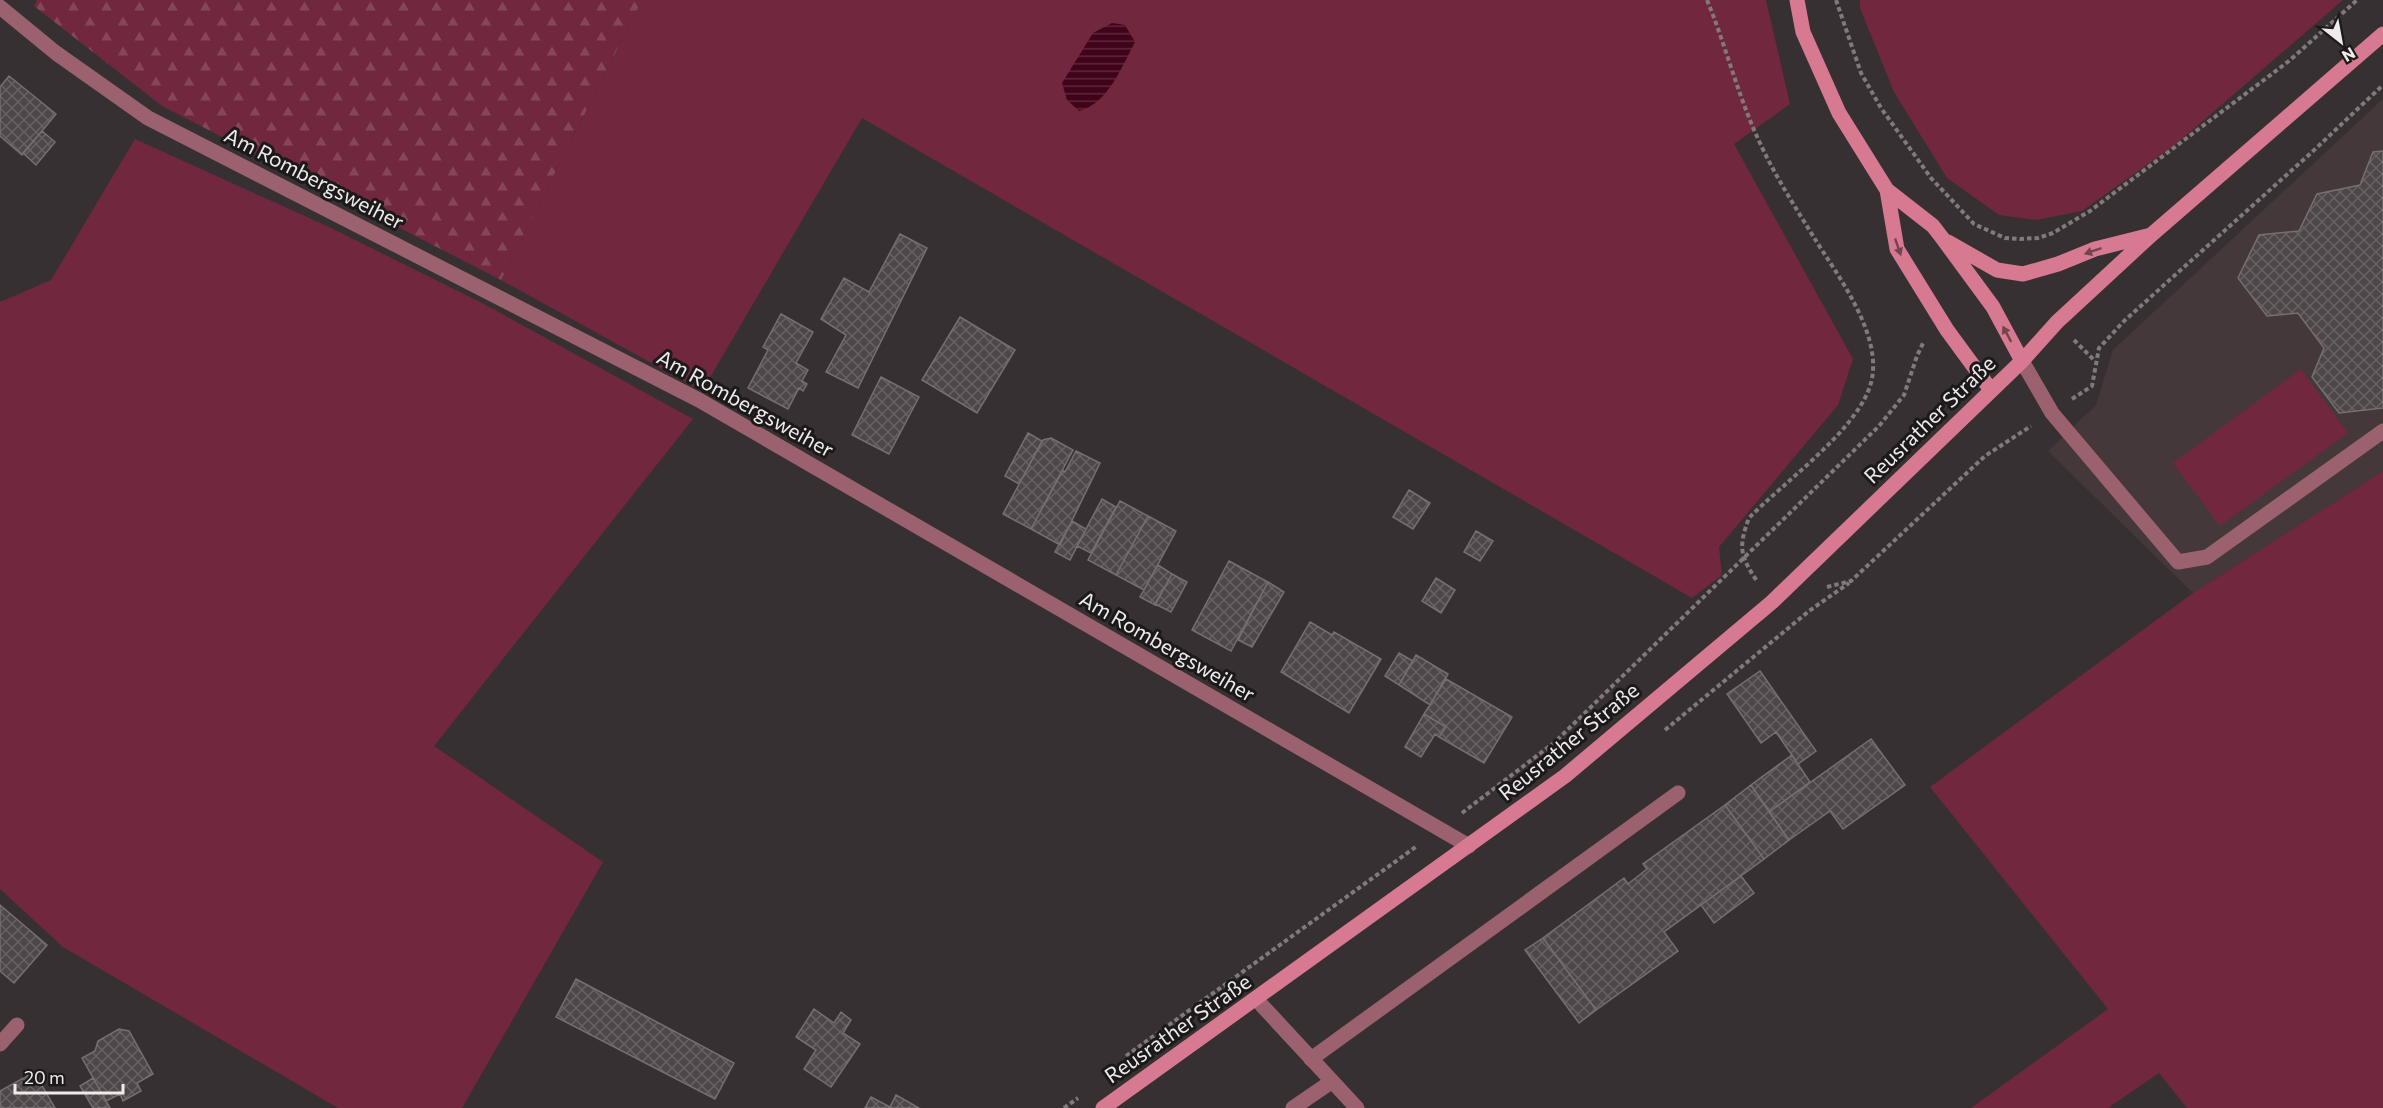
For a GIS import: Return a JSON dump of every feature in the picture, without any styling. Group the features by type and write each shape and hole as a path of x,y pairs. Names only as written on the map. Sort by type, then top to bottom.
{"main road":[{"path":"1797,0 1803,32 1839,113 1887,190 1933,226 1943,238 1993,307 2022,361"},
{"name":"Reusrather Straße","path":"1103,1108 1565,776 1743,627 2022,361 2057,322 2150,236 2383,34"},
{"path":"1887,190 1897,249 1947,330 1991,390"},
{"path":"1943,238 1997,270 2023,274 2058,264 2095,249 2150,236"}],"street":[{"name":"Am Rombergsweiher","path":"0,7 56,53 148,118 699,400 1469,846"},
{"path":"2022,361 2052,413 2178,562 2207,556 2383,431"},
{"path":"1311,1059 1678,793"},
{"path":"1256,999 1357,1108"},
{"path":"0,1044 17,1025"},
{"path":"1293,1108 1331,1082"}],"path":[{"path":"1707,0 1758,139 1774,171 1853,302 1870,345 1873,369 1870,387 1851,419 1749,518 1742,537 1743,559 1879,426 1904,395 1924,342 1947,330"},
{"path":"1836,0 1861,73 1881,108 1931,178 1974,224 2005,238 2020,239 2053,233 2090,211 2289,62 2357,0"},
{"path":"1817,590 1851,581 1985,456 2092,386 2099,348 2124,321 2383,85"}],"shaded area":[{"path":"1112,23 1125,25 1135,42 1106,92 1098,101 1079,111 1067,100 1062,83 1093,33"},
{"path":"2383,99 2383,471 2193,593 2048,451 2096,405 2113,350"}],"green space":[{"path":"37,0 642,0 501,280 162,106 34,6"},
{"path":"642,0 1766,0 1790,104 1734,144 1853,359 1838,405 1719,547 1722,575 1692,598 862,118 702,391 501,280"},
{"path":"1860,0 2343,0 2175,145 2082,211 2036,220 1999,215 1947,178 1894,92 1860,8"},
{"path":"135,139 329,227 484,304 693,419 434,746 603,862 462,1108 338,1108 63,947 0,889 0,302 51,280"},
{"path":"2301,369 2348,433 2220,526 2173,463"},
{"path":"2383,471 2383,1108 2187,1108 2159,1073 2108,1108 1971,1108 2108,1009 1930,787 2193,593"}],"building":[{"path":"9,76 56,114 22,155 0,136 0,87"},
{"path":"42,131 55,142 36,165 23,153"},
{"path":"2383,151 2383,408 2339,413 2312,377 2324,348 2298,313 2267,316 2238,278 2259,235 2299,231 2317,194 2360,185 2373,152"},
{"path":"900,234 927,248 858,388 826,372 846,335 821,319 844,278 869,292"},
{"path":"781,314 813,332 796,363 808,370 802,381 807,384 803,391 799,388 788,409 748,388 768,350 763,347"},
{"path":"960,317 1015,350 977,413 922,380"},
{"path":"881,377 919,397 889,454 852,435"},
{"path":"1028,433 1042,441 1019,484 1005,476"},
{"path":"1051,438 1073,450 1031,529 1003,514 1043,440"},
{"path":"1076,451 1100,463 1060,545 1031,529"},
{"path":"1409,490 1430,503 1413,529 1393,517"},
{"path":"1102,499 1116,507 1091,553 1077,546"},
{"path":"1120,501 1148,516 1116,575 1088,560"},
{"path":"1148,516 1176,531 1144,590 1116,575"},
{"path":"1072,521 1086,529 1070,560 1055,552"},
{"path":"1476,531 1493,541 1480,561 1464,552"},
{"path":"1229,561 1268,582 1231,651 1192,630"},
{"path":"1158,565 1172,574 1155,605 1140,597"},
{"path":"1172,574 1187,582 1171,612 1155,604"},
{"path":"1436,578 1455,590 1441,613 1422,601"},
{"path":"1268,582 1284,592 1252,647 1238,640"},
{"path":"1310,622 1332,635 1334,632 1381,659 1349,713 1281,672"},
{"path":"1399,653 1413,661 1399,685 1385,676"},
{"path":"1416,655 1448,674 1430,705 1399,685"},
{"path":"1760,671 1816,751 1798,764 1776,732 1761,743 1727,694"},
{"path":"1446,679 1512,717 1484,763 1439,737 1446,727 1424,714"},
{"path":"1424,714 1446,727 1439,737 1435,734 1421,757 1405,747"},
{"path":"1871,739 1905,785 1843,829 1830,811 1789,840 1769,812"},
{"path":"1792,755 1810,782 1769,812 1751,785"},
{"path":"1751,785 1789,840 1764,859 1725,805"},
{"path":"1725,805 1764,859 1664,932 1678,951 1596,1010 1543,938 1624,878 1628,884 1647,869 1643,864"},
{"path":"1741,876 1754,893 1714,923 1701,905"},
{"path":"0,905 47,945 14,983 0,971"},
{"path":"1543,938 1596,1010 1579,1023 1525,950"},
{"path":"576,979 734,1063 715,1099 556,1017"},
{"path":"814,1009 834,1023 841,1012 851,1020 843,1033 860,1044 831,1087 804,1069 816,1050 796,1037"},
{"path":"119,1029 129,1031 153,1074 137,1083 141,1091 123,1101 120,1094 106,1101 82,1058 95,1051 98,1041"},
{"path":"34,1072 55,1108 0,1108 0,1091"},
{"path":"93,1078 110,1108 93,1108 80,1086"},
{"path":"896,1095 919,1108 865,1108 871,1097 890,1107"}]}
